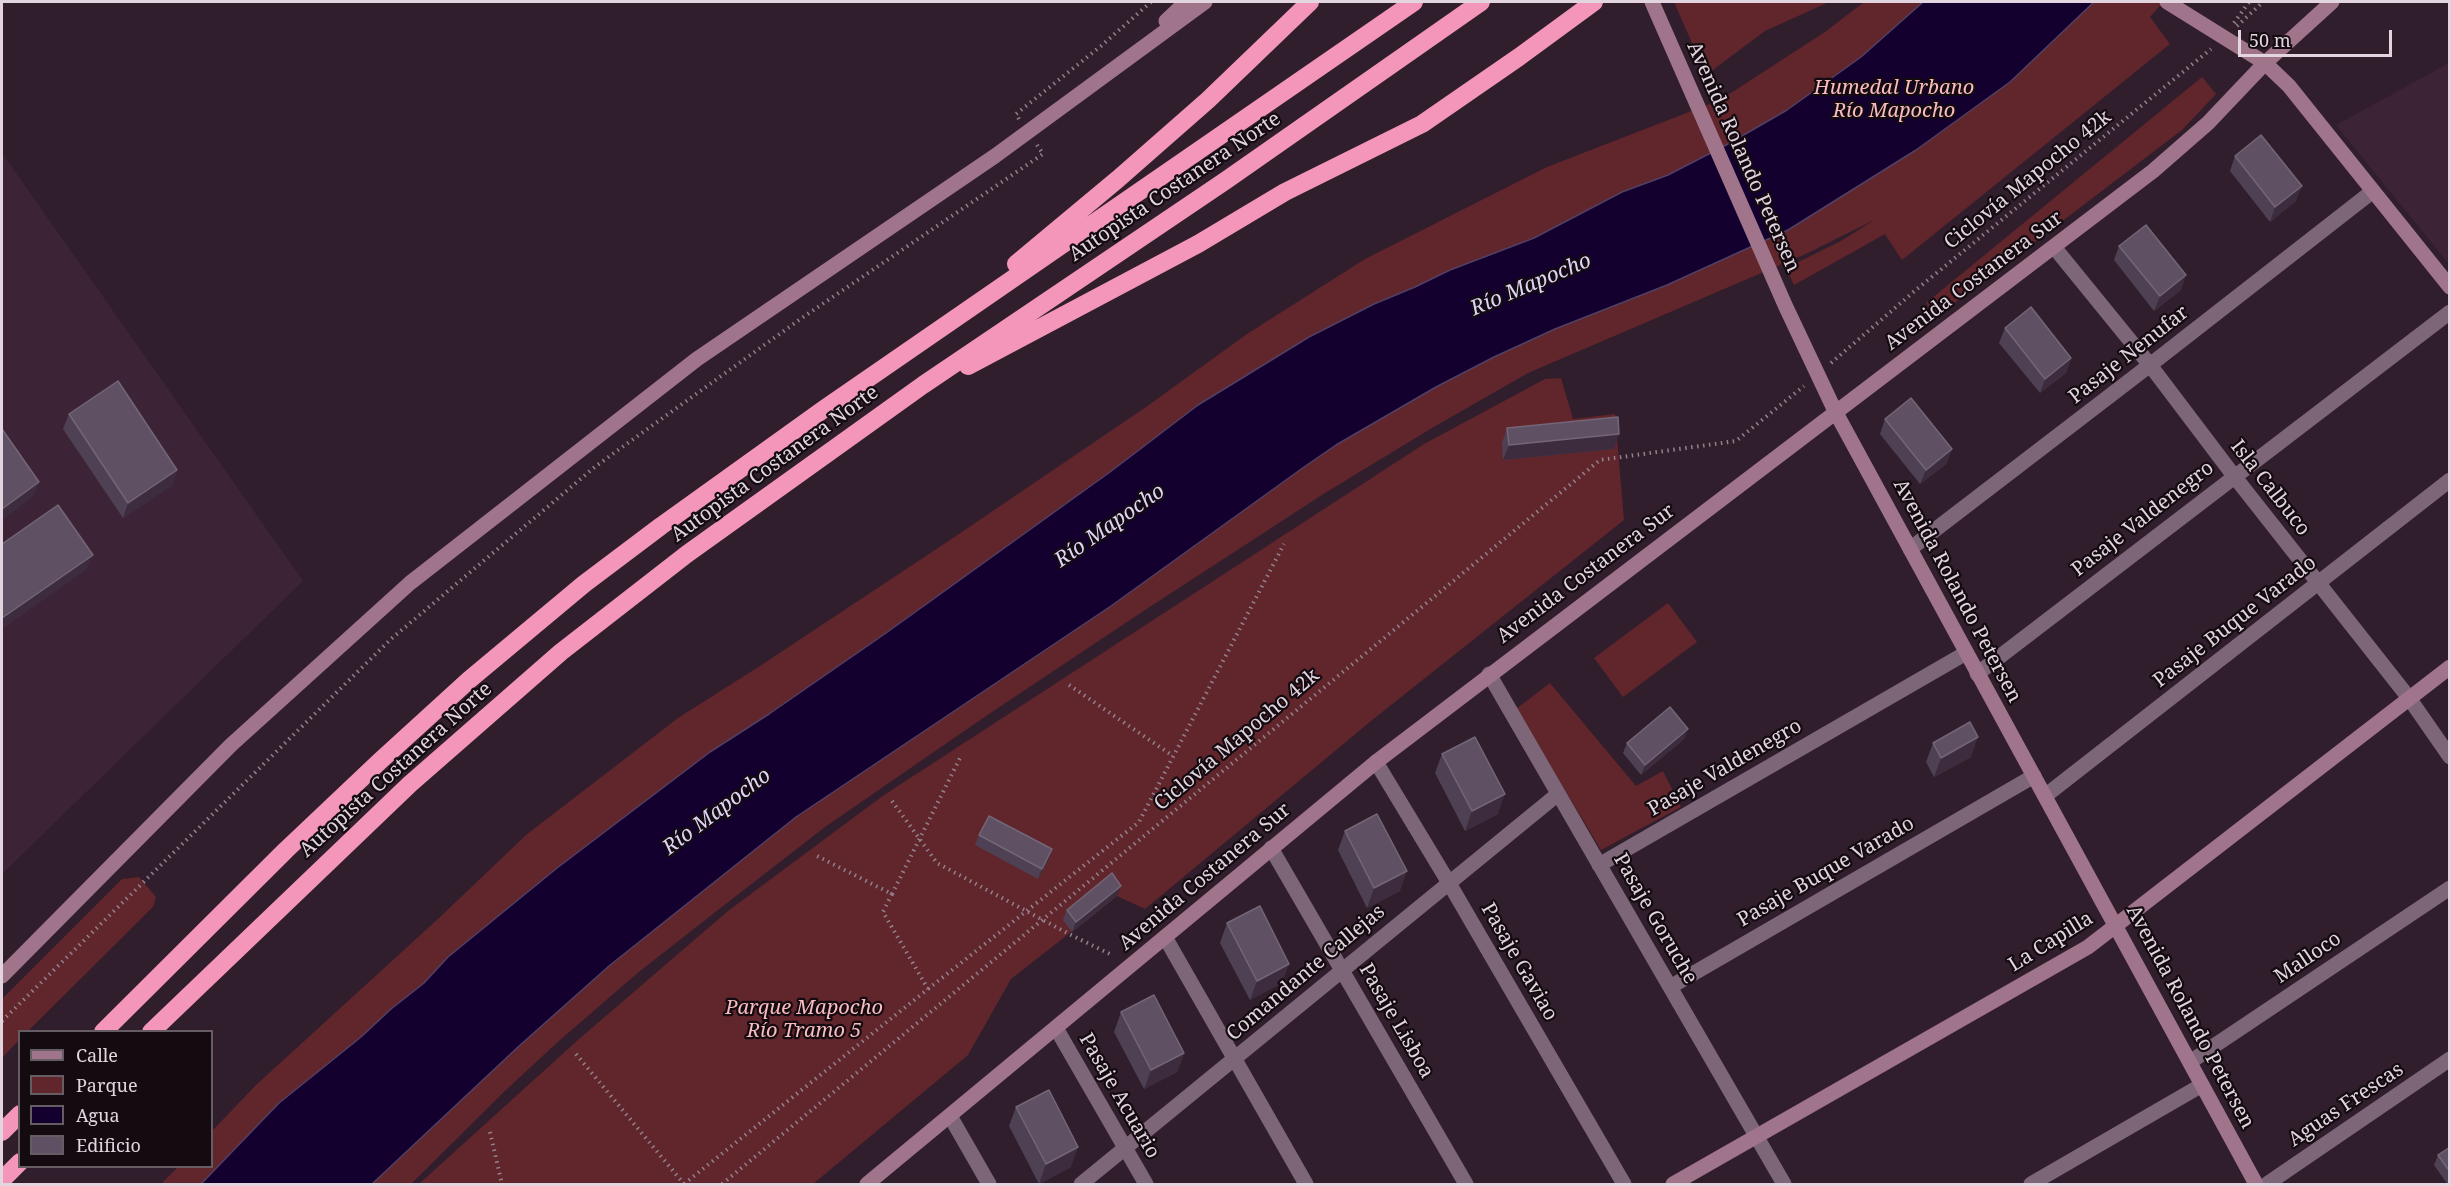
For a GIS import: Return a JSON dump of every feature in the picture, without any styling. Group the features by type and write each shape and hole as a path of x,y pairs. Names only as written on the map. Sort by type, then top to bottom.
{"highway":[{"path":"924,341 1152,150 1310,2"},
{"name":"Autopista Costanera Norte","path":"105,1030 380,760 525,632 661,526 824,409 1414,2"},
{"name":"Autopista Costanera Norte","path":"153,1030 410,784 561,652 743,512 923,385 1225,181 1481,2"},
{"path":"923,385 988,356 1103,292 1205,240 1285,192 1422,124 1594,2"},
{"path":"2,1132 18,1116"},
{"path":"2,1180 18,1164"}],"street":[{"path":"1123,63 1186,2"},
{"path":"2,976 231,745 410,583 697,359 1028,132 1205,2"},
{"name":"Avenida Rolando Petersen","path":"1652,2 1785,304 1835,411 2256,1185"},
{"path":"2167,2 2265,63 2289,86 2450,287"},
{"name":"Avenida Costanera Sur","path":"867,1185 1376,762 1835,411 2054,247 2179,149 2208,123 2265,63 2332,2"},
{"name":"Pasaje Nenufar","path":"1910,549 2150,366 2373,191"},
{"name":"Isla Calbuco","path":"2054,247 2150,366 2409,698 2450,757"},
{"name":"Pasaje Valdenegro","path":"1977,674 2450,312"},
{"name":"Pasaje Buque Varado","path":"2044,796 2450,480"},
{"name":"Pasaje Valdenegro","path":"1599,865 1966,653"},
{"name":"La Capilla","path":"1673,1185 2077,953 2116,926 2450,667"},
{"name":"Pasaje Goruche","path":"1489,674 1784,1185"},
{"name":"Pasaje Gaviao","path":"1376,762 1624,1185"},
{"name":"Pasaje Buque Varado","path":"1670,987 2034,776"},
{"name":"Comandante Callejas","path":"1081,1185 1558,794"},
{"name":"Pasaje Lisboa","path":"1271,848 1466,1185"},
{"name":"Malloco","path":"2190,1062 2450,888"},
{"path":"1165,937 1306,1185"},
{"name":"Pasaje Acuario","path":"1056,1028 1146,1185"},
{"name":"Aguas Frescas","path":"2267,1185 2450,1059"},
{"path":"2031,1185 2202,1085"},
{"path":"950,1116 989,1185"}],"path":[{"path":"2,1021 391,639 596,466 799,320 1043,154 1016,114 1101,46 1151,2"},
{"name":"Ciclovía Mapocho 42k","path":"1818,374 2223,38 2248,2"},
{"path":"2223,38 2263,2"},
{"name":"Ciclovía Mapocho 42k","path":"722,1185 1600,460 1736,441 1802,388"},
{"path":"576,1054 684,1185 928,988 1139,822 1284,544"},
{"path":"1069,685 1173,756"},
{"path":"928,988 883,912 961,756"},
{"path":"892,801 937,863 1110,954"},
{"path":"817,856 892,894"},
{"path":"490,1132 502,1185"}],"shaded area":[{"path":"2449,63 2449,264 2336,125"},
{"path":"2,153 303,581 2,874"}],"green space":[{"path":"1674,2 1829,2 1765,31 1706,75"},
{"name":"Humedal Urbano Río Mapocho","path":"1864,2 2163,2 2150,17 2170,44 1902,260 1885,234 1794,285 1786,268 1841,241 1874,220 1808,253 1528,373 1325,493 986,716 825,827 640,971 507,1089 411,1184 161,1184 177,1168 213,1168 213,1130 256,1085 526,835 678,718 956,536 1146,407 1247,334 1365,259 1547,167 1720,100 1825,32"},
{"path":"2202,77 2216,94 2182,130 1935,318 1926,303"},
{"name":"Parque Mapocho Río Tramo 5","path":"1561,378 1573,419 1615,414 1624,520 1371,721 1145,909 1117,896 1011,979 968,1055 813,1184 419,1184 579,1039 728,911 884,795 1424,444 1545,379"},
{"path":"1668,603 1697,642 1623,697 1594,658"},
{"path":"1550,683 1636,786 1663,771 1681,807 1601,850 1516,709"},
{"path":"139,877 156,897 153,907 29,1030 18,1030 18,1041 2,1058 2,999 122,879"}],"water":[{"name":"Humedal Urbano Río Mapocho","path":"1923,2 2094,2 2010,82 1916,150 1788,230 1667,285 1555,329 1494,357 1436,387 1336,445 1111,606 796,817 609,966 518,1047 372,1184 201,1184 279,1103 361,1037 424,983 448,957 557,868 710,752 886,633 1110,472 1198,405 1309,337 1374,304 1450,270 1534,238 1622,192 1668,175 1728,144 1787,110 1861,57"}],"building":[{"path":"2261,135 2302,186 2275,207 2235,156"},
{"path":"2146,225 2186,275 2160,296 2119,246"},
{"path":"2031,307 2071,358 2045,379 2005,328"},
{"path":"118,381 177,470 128,503 69,414"},
{"path":"1911,398 1952,449 1926,470 1885,419"},
{"path":"1618,417 1619,434 1509,445 1507,428"},
{"path":"2,429 39,482 2,509"},
{"path":"58,505 93,555 2,618 2,544"},
{"path":"1670,707 1688,729 1645,765 1627,743"},
{"path":"1970,722 1978,737 1941,758 1933,743"},
{"path":"1475,737 1505,794 1472,811 1442,754"},
{"path":"1377,814 1407,871 1374,888 1345,831"},
{"path":"989,816 1052,849 1042,869 979,835"},
{"path":"1112,873 1121,886 1076,922 1067,910"},
{"path":"1260,906 1289,964 1257,981 1227,923"},
{"path":"1154,995 1184,1053 1151,1070 1121,1012"},
{"path":"1049,1090 1078,1147 1046,1164 1016,1107"},
{"path":"2450,1147 2450,1172 2438,1155"}],"water label":[{"name":"Río Mapocho","path":"1531,285"},
{"name":"Río Mapocho","path":"1110,526"},
{"name":"Río Mapocho","path":"717,812"}]}
